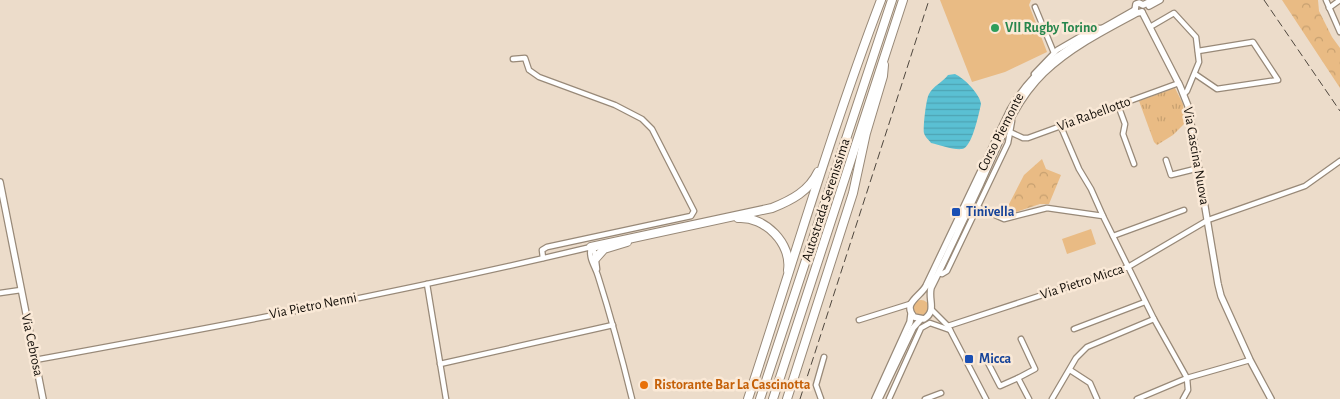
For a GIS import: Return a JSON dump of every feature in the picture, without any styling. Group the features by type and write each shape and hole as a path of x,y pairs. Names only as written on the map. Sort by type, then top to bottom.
{"highway":[{"path":"591,247 756,212 787,202 798,196 817,176 881,0"},
{"name":"Autostrada Serenissima","path":"760,399 892,0"},
{"name":"Autostrada Serenissima","path":"773,399 903,0"},
{"path":"787,399 853,193 866,133 884,76 885,53"},
{"path":"748,399 836,126"},
{"path":"591,247 743,218 754,221 774,232 782,244 789,264 785,287"},
{"path":"596,258 604,249 618,246 629,240"}],"main road":[{"path":"1140,6 1152,0"},
{"path":"1140,6 1160,0"},
{"name":"Via Cascina Nuova","path":"1140,6 1184,94 1188,106 1219,290 1250,360 1271,399"},
{"name":"Corso Piemonte","path":"917,297 926,286 1010,110 1030,80 1060,54 1140,6"},
{"name":"Corso Piemonte","path":"931,309 930,293 939,273 1016,109 1031,87 1053,65 1140,6"},
{"name":"Via Cebrosa","path":"0,182 43,399"},
{"path":"874,399 910,322 910,304 917,297 927,298 931,309 913,328 879,399"},
{"path":"911,314 917,319 921,319"}],"street":[{"path":"1326,0 1340,32"},
{"path":"1329,8 1340,0"},
{"path":"1035,7 1054,53"},
{"path":"1150,26 1174,13 1196,37 1199,62 1184,94"},
{"path":"1030,80 1054,53 1095,28 1104,28"},
{"path":"1195,74 1217,89 1278,80 1253,42 1198,51"},
{"path":"513,59 525,58 529,70 539,78 604,100 642,119 652,129 694,211 691,216 547,247 542,250 543,258"},
{"name":"Via Rabellotto","path":"1010,132 1023,138 1028,138 1179,84"},
{"path":"1118,105 1125,124 1124,134 1134,164"},
{"name":"Corso Piemonte","path":"939,273 942,274 947,271 1008,143 1016,109"},
{"path":"1061,127 1079,169 1091,189 1145,302 1187,378 1188,390 1182,399"},
{"path":"1166,160 1172,175 1199,168"},
{"name":"Via Pietro Micca","path":"949,328 1128,267 1208,220 1305,186 1340,161"},
{"path":"977,207 1004,219 1047,208 1103,216"},
{"path":"1113,236 1184,210"},
{"path":"591,247 596,258 597,273"},
{"path":"591,247 589,254 613,325 632,399"},
{"name":"Via Pietro Nenni","path":"35,360 427,284 591,247"},
{"path":"427,284 446,399"},
{"path":"0,293 21,290"},
{"path":"1074,329 1145,302"},
{"path":"859,320 910,304"},
{"path":"931,309 949,328 986,399"},
{"path":"1052,399 1079,354 1091,345 1154,319"},
{"path":"889,399 919,331 924,325 933,323 949,328"},
{"path":"440,364 613,325"},
{"path":"986,359 1000,386 1035,369 1021,339"},
{"path":"898,380 904,348"},
{"path":"822,399 816,385 824,357"},
{"path":"1137,399 1187,378 1250,360"},
{"path":"1070,370 1090,383 1097,399"},
{"path":"1018,378 1029,399"},
{"path":"925,399 941,394"}],"green space":[{"name":"VII Rugby Torino","path":"940,0 1031,0 1029,5 1047,52 1005,72 972,82"},
{"path":"1282,0 1318,0 1319,11 1332,37 1340,48 1340,88"},
{"path":"1175,88 1183,104 1185,123 1173,135 1157,145 1154,142 1139,101"},
{"path":"1042,159 1046,169 1061,175 1049,204 1040,204 1016,212 1007,208 1024,175"},
{"path":"1091,229 1096,244 1067,254 1062,239"},
{"path":"918,300 924,300 929,305 927,314 918,316 913,311 913,305"}],"water":[{"path":"955,74 971,87 981,104 972,137 966,147 962,149 931,143 924,133 925,113 929,94 948,75"}],"railway":[{"path":"800,399 929,0"},
{"path":"1264,0 1340,111"}],"place":[{"name":"VII Rugby Torino","path":"995,28"},
{"name":"Tinivella","path":"956,212"},
{"name":"Micca","path":"969,359"},
{"name":"Ristorante Bar La Cascinotta","path":"644,385"}]}
